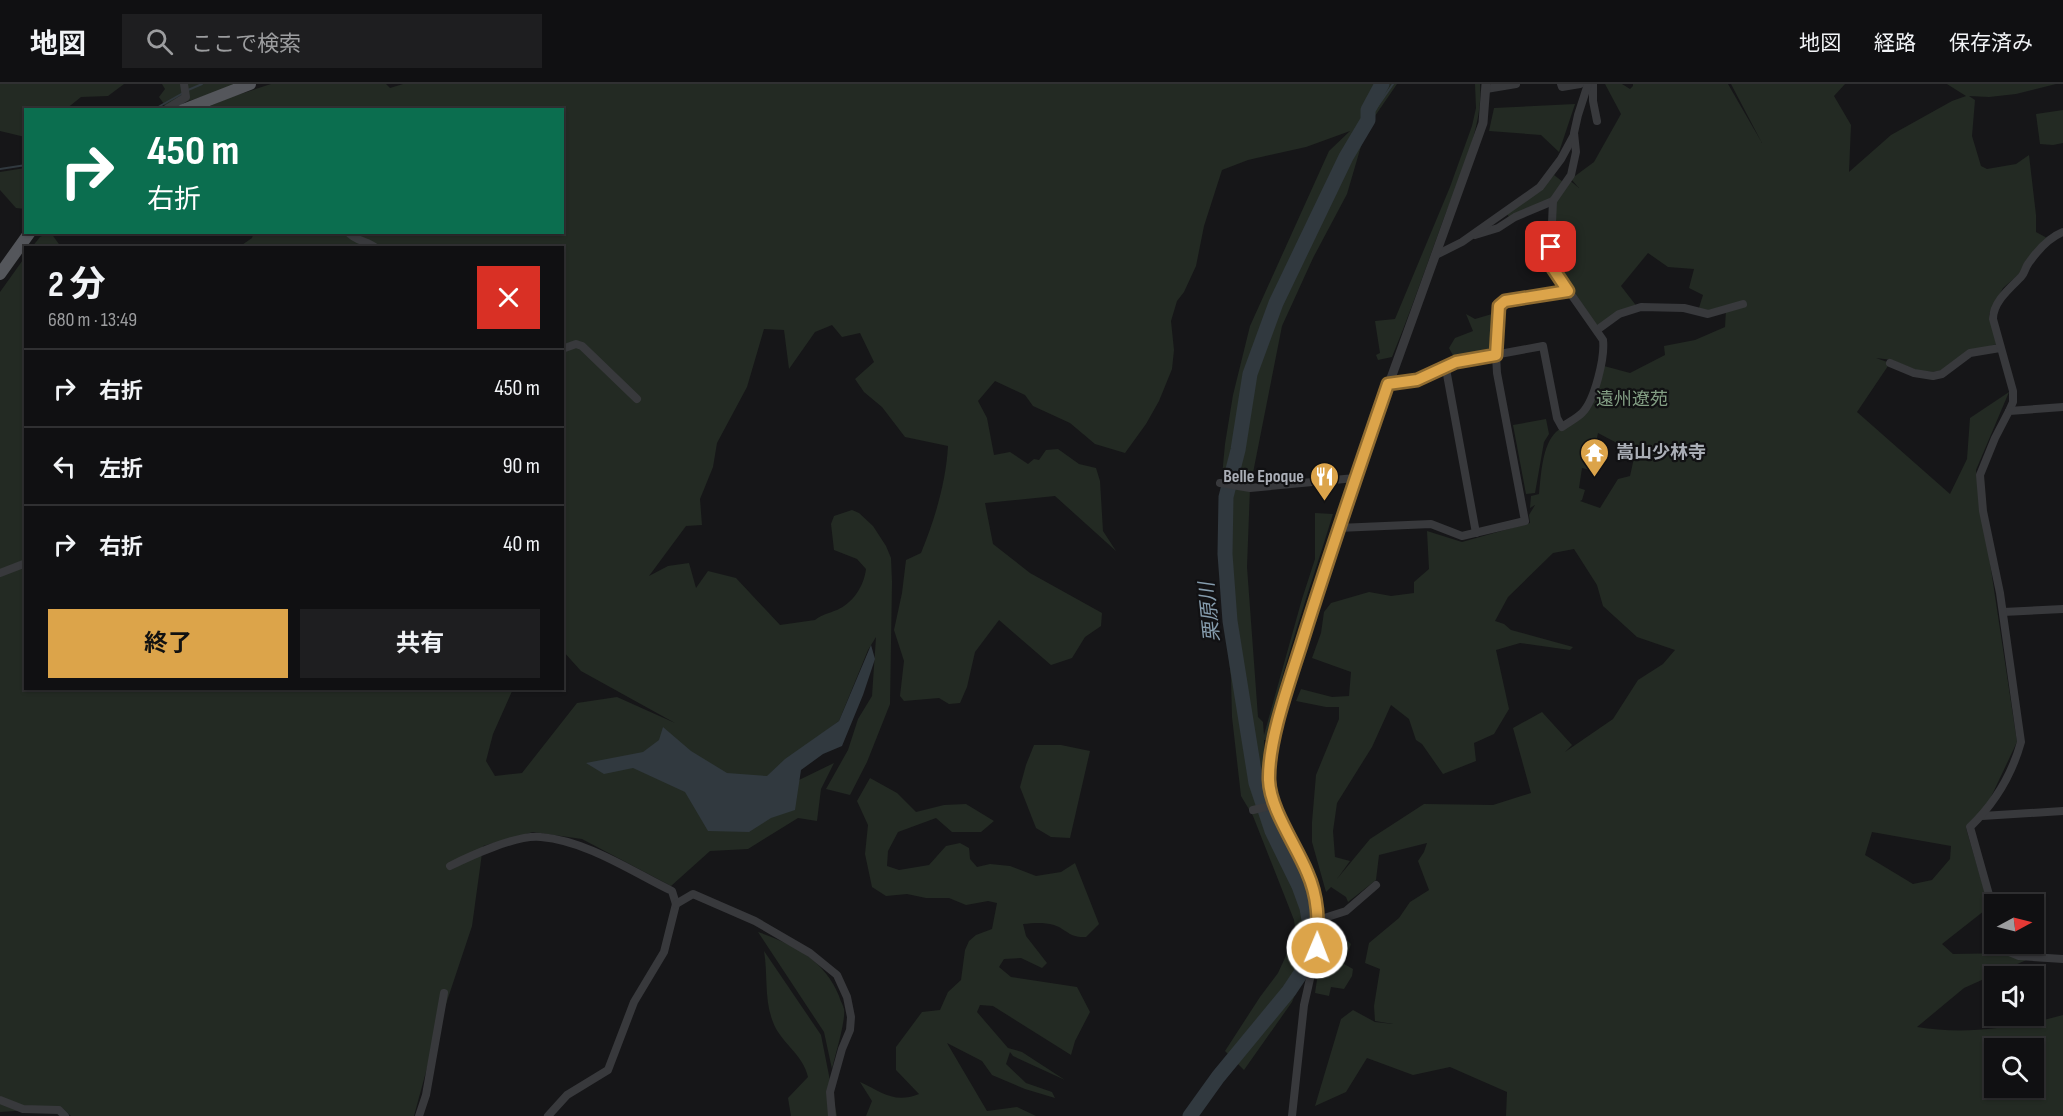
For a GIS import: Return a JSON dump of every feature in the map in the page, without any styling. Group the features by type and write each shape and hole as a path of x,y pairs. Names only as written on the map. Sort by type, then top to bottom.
{"main road":[{"path":"184,100 250,84"},
{"path":"1,270 28,234"}],"street":[{"path":"1292,1116 1304,1005 1317,948 1318,920 1317,902 1308,874 1272,805 1269,781 1273,747 1287,687 1355,477 1483,123 1486,87 1516,84"},
{"path":"1561,84 1562,87 1580,84"},
{"path":"1436,255 1468,237 1540,187 1561,159 1574,133 1588,84"},
{"path":"1593,84 1593,101 1597,121"},
{"path":"169,108 184,100"},
{"path":"1388,384 1417,380 1446,369 1456,362 1543,346 1557,418 1562,426 1582,414 1590,404 1605,351 1603,340 1552,267 1553,201 1571,175 1576,152 1574,133"},
{"path":"1468,237 1498,228 1515,217 1553,201"},
{"path":"1989,894 1970,827 1982,816 2002,786 2016,758 2021,741 2003,612 1983,512 1980,475 2013,402 2013,391 1993,314 2007,289 2024,274 2027,265 2046,242 2063,232"},
{"path":"350,234 374,246"},
{"path":"1338,528 1431,524 1462,536 1525,521 1497,373 1499,306 1505,301 1568,291"},
{"path":"1597,330 1619,314 1640,307 1684,308 1708,314 1743,304"},
{"path":"564,348 576,344 582,346 637,399"},
{"path":"1890,363 1914,373 1933,376 1942,374 1970,353 2000,348"},
{"path":"1446,369 1476,533"},
{"path":"2009,411 2063,407"},
{"path":"1220,483 1250,488 1355,477"},
{"path":"0,573 24,564"},
{"path":"2003,612 2063,609"},
{"path":"1253,810 1272,805"},
{"path":"1982,816 2063,811"},
{"path":"450,867 518,839 539,836 576,844 672,891 676,904 664,951 634,1002 608,1070 567,1095 548,1116"},
{"path":"1318,920 1346,910 1376,885"},
{"path":"676,904 693,894 755,921 810,953 837,975 847,997 851,1017 830,1092 832,1116"},
{"path":"2014,954 2063,959"},
{"path":"419,1116 426,1095 444,993"},
{"path":"0,1100 22,1110 59,1110 65,1116"}],"green space":[{"path":"0,84 124,84 108,96 81,97 67,108 24,108 24,137 0,131"},
{"path":"162,84 241,84 167,108 159,97 165,89"},
{"path":"271,84 386,84 390,88 403,84 1377,84 1363,111 1383,84 1397,84 1366,129 1347,194 1313,258 1282,326 1250,488 1247,567 1258,717 1263,722 1264,735 1315,559 1315,513 1333,514 1289,654 1267,740 1264,740 1266,789 1279,828 1306,886 1314,915 1312,953 1292,1002 1244,1070 1225,1051 1278,973 1296,934 1294,920 1253,816 1241,796 1221,589 1219,508 1225,444 1233,395 1250,326 1329,151 1350,131 1306,147 1248,160 1222,170 1204,226 1196,266 1184,292 1177,301 1171,321 1174,350 1172,369 1159,401 1125,453 1095,444 1070,423 1033,406 1025,395 995,381 978,401 987,418 994,455 1010,452 1028,464 1034,459 1039,460 1046,450 1058,449 1079,464 1096,468 1100,481 1103,531 1116,551 1055,496 985,503 993,544 1030,573 1102,613 1101,626 1085,637 1072,658 1051,665 999,620 975,652 967,687 960,703 949,704 939,698 904,701 900,696 904,661 894,630 906,560 921,553 926,540 942,487 948,446 905,437 882,407 864,392 855,379 874,362 860,333 842,337 832,325 815,332 789,369 784,330 764,329 747,387 717,443 713,467 700,499 702,525 686,526 649,576 668,566 689,563 696,588 708,571 736,578 780,625 815,620 843,607 853,598 865,575 866,569 857,559 834,550 831,524 834,516 852,510 859,513 873,526 891,558 890,704 867,762 850,795 826,789 848,750 858,719 872,696 876,637 868,650 839,721 776,768 799,780 834,763 821,789 817,821 798,818 748,849 710,851 671,886 582,839 533,832 483,846 472,926 437,1031 414,1116 71,1116 62,1108 0,1112 0,292 24,258 24,690 513,690 493,734 486,761 495,776 522,773 577,703 617,697 675,723 581,671 564,652 564,246 240,246 252,238 253,234 564,234 564,108 205,108"},
{"path":"1475,84 1480,84 1480,101 1478,119 1468,156 1392,357 1378,360 1376,355 1380,353 1375,321 1395,319 1450,187 1472,126 1476,108"},
{"name":"遠州遼苑","path":"1605,84 1622,84 1630,89 1633,84 1728,84 1762,143 1731,84 1845,84 1834,96 1851,125 1849,172 1891,135 1952,101 1966,96 1947,84 2056,84 2016,94 1989,97 1969,96 1975,100 1972,136 1981,166 1987,169 2016,164 2029,155 2036,232 2047,238 2018,275 2003,288 1989,314 1997,344 1969,352 1943,370 1932,372 1919,371 1892,360 1876,358 1890,363 1857,412 1950,494 1967,459 1970,418 2009,392 1976,470 2017,742 1982,816 1966,828 1985,894 1984,911 1942,944 1953,954 2018,954 2033,957 2013,966 1984,966 1984,979 1964,988 1917,1027 1972,1030 2008,1026 2044,1026 2044,1019 2063,1015 2063,1116 1506,1116 1507,1092 1450,1067 1413,1075 1367,1058 1346,1092 1315,1106 1341,1019 1353,1010 1375,1022 1393,1024 1375,1021 1374,1006 1380,969 1365,963 1369,943 1399,918 1410,902 1429,890 1418,861 1427,843 1379,855 1376,880 1348,902 1346,897 1331,887 1326,892 1312,842 1312,822 1316,775 1339,719 1339,707 1296,701 1301,689 1332,697 1349,696 1351,672 1312,658 1321,633 1324,612 1331,603 1369,592 1391,596 1414,593 1414,582 1429,569 1427,531 1462,542 1530,523 1529,515 1535,505 1530,508 1531,496 1539,494 1543,461 1551,438 1589,405 1604,366 1630,373 1665,355 1664,346 1695,340 1725,327 1726,310 1708,314 1698,311 1703,295 1689,288 1694,269 1668,267 1648,253 1621,286 1638,308 1600,328 1583,311 1553,269 1553,201 1568,179 1579,188 1571,179 1594,162 1621,114","holes":["1598,433 1615,442 1634,458 1630,476 1618,479 1600,508 1580,501 1585,490 1579,488 1582,468 1590,470","1574,549 1597,585 1603,606 1637,637 1675,650 1663,664 1638,680 1613,719 1565,752 1572,745 1542,712 1513,728 1531,793 1493,805 1424,804 1370,839 1337,879 1350,861 1335,857 1333,831 1337,803 1372,747 1391,705 1409,719 1416,740 1422,744 1443,774 1476,761 1474,743 1494,734 1509,709 1496,650 1520,643 1570,650 1573,647 1511,630 1495,621 1508,597 1553,553","1872,832 1951,846 1950,859 1932,880 1913,884 1865,855"]},
{"path":"1575,104 1559,152 1541,135 1489,131 1494,108"},
{"path":"2063,110 2063,143 2040,144 2036,114"},
{"path":"24,168 24,209 16,208 0,190 0,172"},
{"path":"1554,175 1563,182 1552,199 1510,218 1506,213 1542,189"},
{"path":"52,234 60,246 33,246 40,237"},
{"path":"1466,314 1475,319 1492,314 1489,351 1455,359 1449,348 1455,338 1473,331"},
{"path":"1546,419 1549,434 1544,442 1535,493 1526,494 1513,425"},
{"path":"1034,745 1061,745 1090,751 1070,838 1051,837 1036,828 1020,787"},
{"path":"870,778 897,793 916,812 944,805 966,804 994,821 981,832 952,832 936,818 898,832 888,851 887,866 899,870 929,865 946,846 960,843 969,848 970,859 977,867 990,864 1010,866 1036,876 1061,872 1075,863 1099,924 1086,937 1080,937 1050,924 1023,924 1026,936 1047,963 1042,968 1021,958 1004,959 999,967 1011,977 1077,987 1090,1012 1075,1041 1071,1055 993,1006 980,1005 977,1012 1008,1048 1022,1052 1065,1080 1013,1056 1010,1052 1006,1064 1026,1083 1052,1092 1055,1098 1025,1089 992,1075 982,1061 947,1043 987,1111 1017,1107 1036,1116 866,1116 872,1101 860,1082 888,1096 902,1098 919,1094 896,1070 896,1047 922,1012 940,1010 948,992 961,980 965,950 969,941 976,935 992,929 997,903 988,901 966,905 949,898 926,898 907,894 886,896 872,887 865,854 868,825 857,801"},
{"path":"758,932 806,955 825,972 833,983 844,1007 844,1014 832,1069 824,1032"},
{"path":"1324,933 1338,933 1351,944 1344,964 1353,969 1352,976 1344,989 1331,987 1329,996 1315,993"},
{"path":"764,951 821,1035 837,1116 791,1116 788,1098 808,1077 797,1055 776,1029 770,1014"}],"shaded area":[{"path":"871,645 875,659 842,746 823,754 801,770 795,810 771,818 749,832 708,831 685,792 633,768 604,774 586,763 643,752 659,740 663,727 691,751 727,773 767,776 785,759 839,721"}],"waterway":[{"path":"188,90 202,84"},
{"name":"栗原川","path":"1190,1116 1218,1077 1289,991 1301,973 1307,954 1311,932 1307,908 1299,886 1272,831 1256,783 1230,621 1225,554 1226,497 1238,450 1250,374 1276,303 1346,157 1368,120 1368,110 1382,84"},
{"path":"1368,120 1393,84"},
{"path":"157,108 183,93"},
{"path":"0,169 24,165"}],"place":[{"name":"嵩山少林寺","path":"1595,478"},
{"name":"Belle Epoque","path":"1325,502"}],"route":[{"path":"1317,948 1317,902 1308,874 1275,805 1269,781 1273,747 1287,687 1355,477 1388,384 1417,380 1446,369 1456,362 1496,355 1499,306 1505,301 1568,291 1552,267 1551,247"}]}
